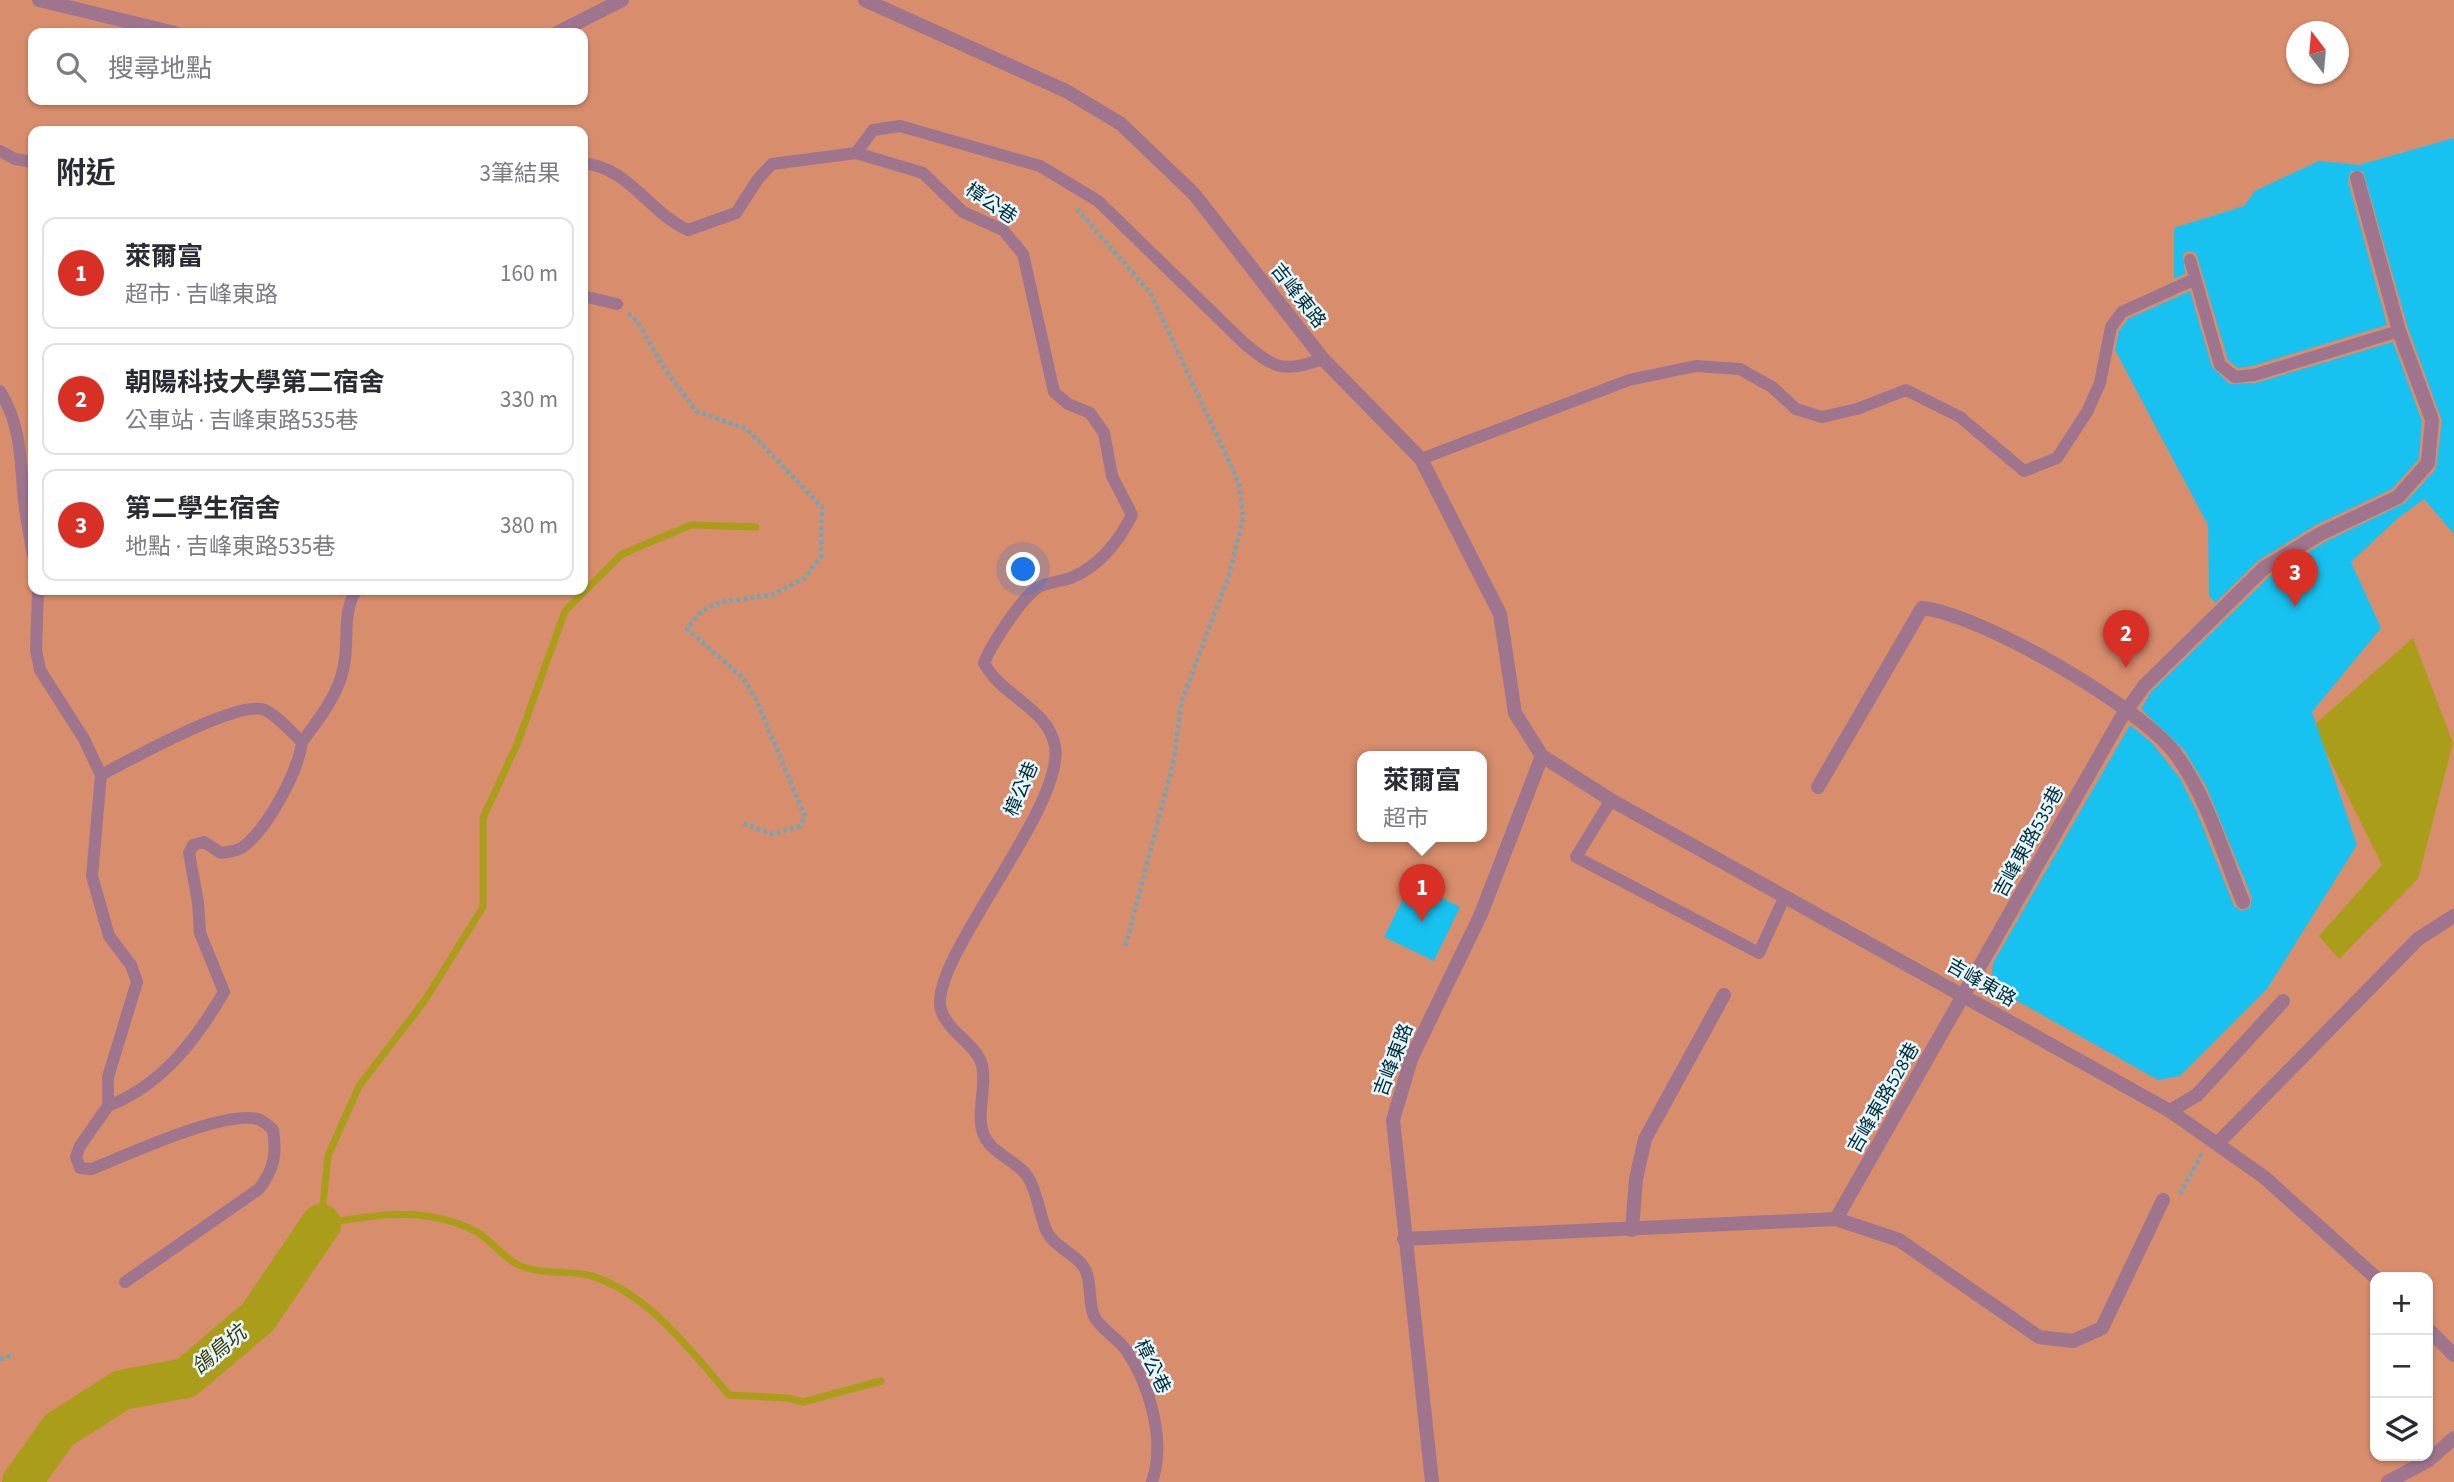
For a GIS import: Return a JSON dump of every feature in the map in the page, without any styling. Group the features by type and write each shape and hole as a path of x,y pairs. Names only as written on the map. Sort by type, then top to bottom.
{"street":[{"path":"39,0 154,28"},
{"path":"567,28 622,0"},
{"name":"吉峰東路","path":"865,0 1066,91 1121,124 1194,194 1323,359 1421,459 1500,614 1515,713 1542,757 1611,800 2170,1111 2264,1177 2370,1273"},
{"name":"吉峰東路535巷","path":"1965,996 2128,708 2144,686 2264,568 2320,534 2398,497 2428,463 2432,420 2399,331 2357,178"},
{"path":"1818,787 1922,608 1946,610 2002,637 2128,708 2177,755 2202,800 2243,902"},
{"name":"吉峰東路","path":"1432,1482 1393,1120 1411,1059 1481,914 1542,757"},
{"path":"2213,1142 2418,939 2454,916"},
{"path":"1632,1230 1636,1179 1645,1139 1724,995"},
{"name":"吉峰東路528巷","path":"1836,1219 1965,996"},
{"path":"2170,1111 2197,1096 2283,1002"},
{"path":"1404,1239 1836,1219 1899,1240 2039,1338 2073,1341 2102,1328 2163,1200"},
{"path":"2433,1334 2454,1355"},
{"path":"2388,1482 2429,1460 2454,1437"}],"lane":[{"path":"856,153 873,130 900,126 1040,166 1098,201 1271,366 1292,369 1323,359"},
{"path":"0,150 15,159 28,161"},
{"name":"樟公巷","path":"588,164 602,165 625,179 677,225 688,230 736,213 772,164 856,153 923,173 963,212 1003,230 1023,254 1054,392 1068,404 1090,414 1104,433 1112,476 1132,515 1124,531 1102,558 1074,577 1037,588 992,643 984,663 993,680 1047,725 1055,746 1054,768 1032,818 953,964 941,990 940,1008 947,1023 981,1061 985,1081 982,1130 988,1142 1027,1176 1048,1235 1084,1268 1094,1317 1126,1350 1146,1390 1157,1432 1152,1482"},
{"path":"2190,260 2220,365 2235,377 2254,375 2399,331"},
{"path":"1421,459 1629,380 1696,366 1740,369 1772,387 1796,409 1822,417 1857,410 1906,390 1960,417 2024,471 2057,458 2087,412 2101,383 2111,327 2122,312 2195,279"},
{"path":"588,297 617,304"},
{"path":"0,391 13,411 20,435 28,526"},
{"path":"38,595 36,650 40,670 83,739 101,775 92,876 108,936 131,965 137,982 108,1077 108,1106"},
{"path":"125,1282 259,1189 271,1174 277,1152 273,1130 260,1119 226,1119 169,1138 92,1169 80,1168 76,1157 80,1146 108,1106 132,1097 166,1070 207,1021 224,992 200,933 198,902 189,852 193,845 204,842 221,853 241,849 264,822 299,762 302,742 327,706 344,670 350,601 353,595"},
{"path":"101,775 164,742 248,707 265,710 302,742"},
{"path":"1611,800 1577,857 1759,953 1785,895"}],"path":[{"path":"1074,206 1151,294 1239,483 1244,518 1228,575 1181,703 1174,760 1125,948"},
{"path":"617,304 637,321 667,373 696,411 747,429 822,507 821,556 805,578 772,595 721,602 701,611 687,629 743,678 756,699 805,817 800,826 772,834 742,823"},
{"path":"2163,1200 2169,1189 2181,1195 2213,1142"},
{"path":"0,1359 13,1355"}],"shaded area":[{"path":"0,0 2454,0 2454,1482 0,1482"},
{"path":"2413,638 2453,743 2418,879 2339,959 2319,936 2382,865 2313,726"}],"building":[{"path":"2454,138 2454,534 2424,499 2398,518 2351,562 2381,628 2312,712 2357,845 2267,989 2180,1076 2158,1080 1998,990 1992,973 1993,963 2130,725 2152,743 2180,778 2197,812 2234,906 2241,911 2250,908 2252,898 2206,786 2184,750 2141,709 2151,692 2270,576 2325,542 2405,503 2436,469 2442,421 2408,328 2363,171 2351,171 2348,181 2387,325 2252,366 2238,368 2228,360 2196,253 2188,251 2183,254 2185,274 2174,279 2174,228 2244,206 2255,191 2319,161 2359,165"},
{"path":"2190,291 2212,367 2230,384 2256,383 2393,342 2422,421 2419,459 2392,489 2316,525 2259,560 2215,603 2209,595 2208,525 2115,350 2119,331 2128,319"},
{"path":"1411,883 1460,907 1434,961 1384,937"}],"waterway":[{"path":"588,588 622,554 691,525 756,527"},
{"path":"581,595 565,611 518,742 483,818 483,907 425,1000 359,1086 328,1156 321,1224 400,1214 439,1218 477,1232 513,1262 527,1268 588,1275 609,1283 629,1294 666,1324 729,1395 788,1398 803,1402 881,1381"},
{"name":"鴿鳥坑","path":"22,1482 59,1430 122,1390 186,1378 258,1317 321,1224"}],"place":[{"name":"第二學生宿舍","path":"2295,607"},
{"name":"朝陽科技大學第二宿舍","path":"2126,668"},
{"name":"萊爾富","path":"1422,922"}]}
